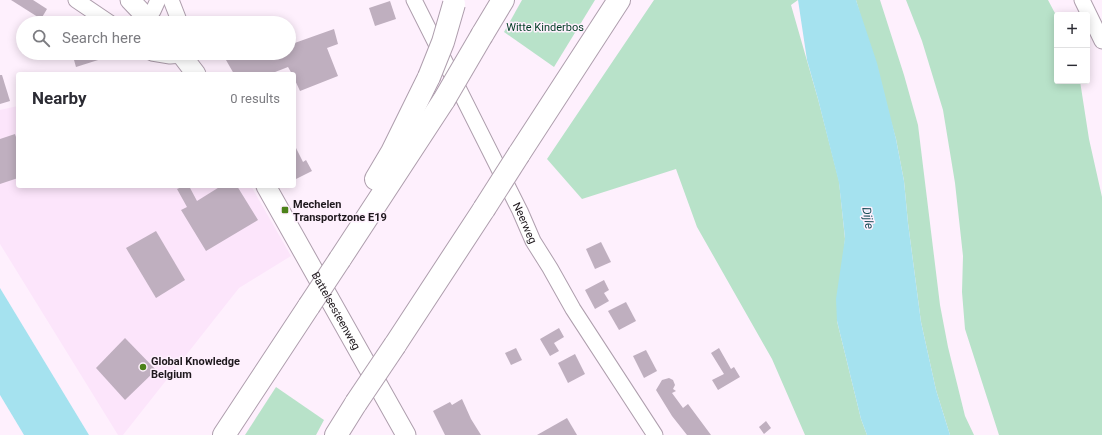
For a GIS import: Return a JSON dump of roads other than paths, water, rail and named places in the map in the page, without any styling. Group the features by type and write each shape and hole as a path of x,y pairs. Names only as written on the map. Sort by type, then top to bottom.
{"highway":[{"path":"224,435 444,100 503,0"},
{"path":"336,435 484,209 618,0"},
{"path":"358,232 364,199 392,152 429,78 443,42 454,2"}],"main road":[{"path":"130,0 143,16"},
{"path":"186,60 194,72"},
{"name":"Battelsesteenweg","path":"267,188 406,435"}],"street":[{"path":"76,0 100,16"},
{"path":"150,16 158,0"},
{"path":"171,0 177,16"},
{"name":"Neerweg","path":"414,0 534,241 573,309 655,435"},
{"path":"1082,0 1102,41"}],"water":[{"name":"Dijle","path":"798,0 856,0 877,63 896,139 904,181 921,322 936,390 950,435 867,435 861,419 837,321 836,299 845,238 839,183 807,60"},
{"path":"0,288 89,435 24,435 0,395"}],"place":[{"name":"Mechelen Transportzone E19","path":"285,210"},
{"name":"Global Knowledge Belgium","path":"143,367"}],"park label":[{"name":"Witte Kinderbos","path":"545,27"}]}
